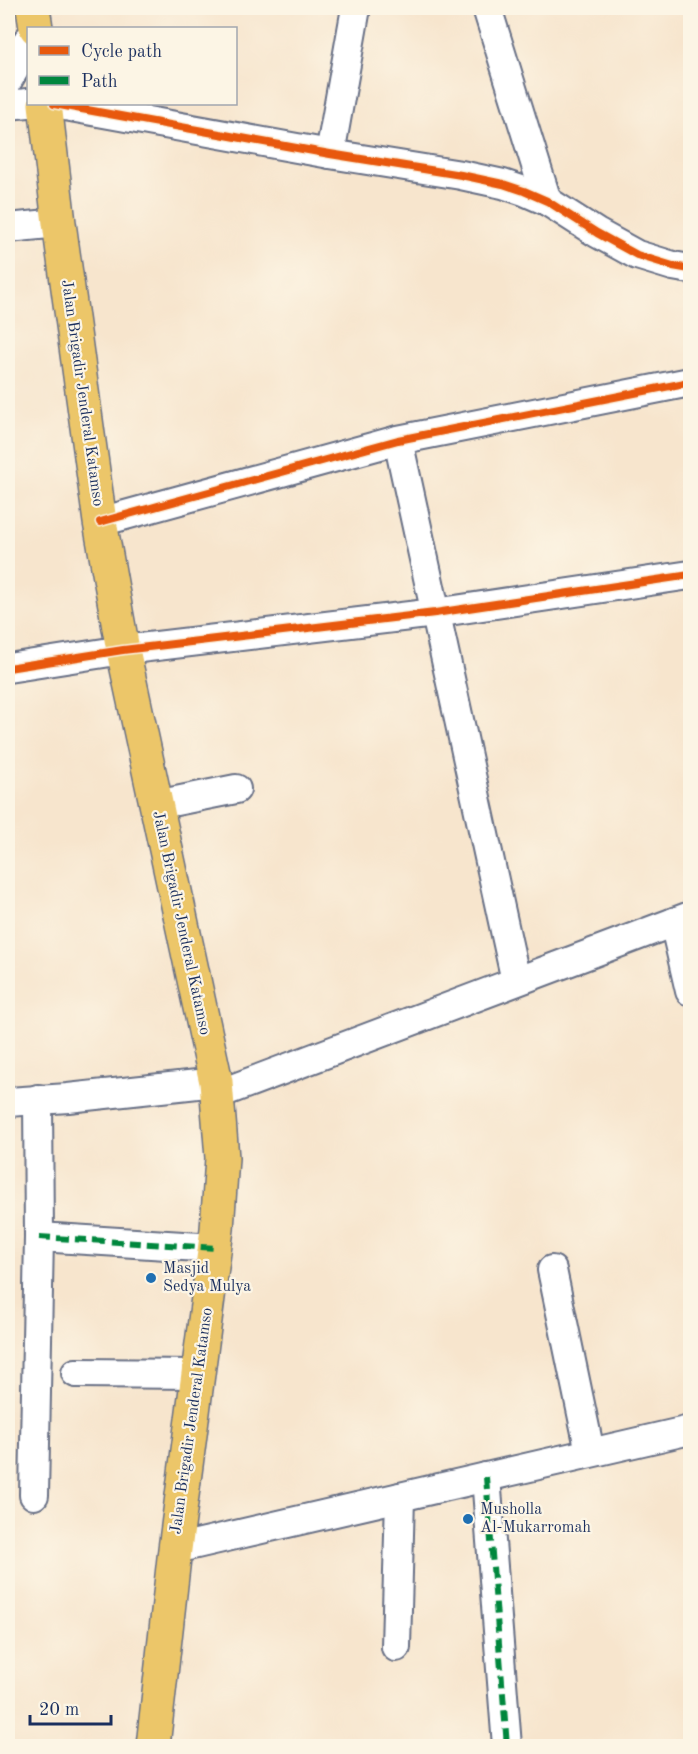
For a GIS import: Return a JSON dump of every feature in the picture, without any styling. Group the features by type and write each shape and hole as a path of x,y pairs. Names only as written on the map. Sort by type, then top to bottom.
{"main road":[{"name":"Jalan Brigadir Jenderal Katamso","path":"45,105 100,522 123,650 216,1088 222,1158 215,1248 175,1549 153,1746"}],"street":[{"path":"330,154 356,8"},
{"path":"487,8 547,201"},
{"path":"8,80 27,40"},
{"path":"8,105 27,103"},
{"path":"60,105 330,154 461,175 524,191 547,201 637,255 690,269"},
{"path":"8,228 59,223"},
{"path":"100,522 398,440 690,382"},
{"path":"398,440 516,981"},
{"path":"8,668 123,650 435,613 690,575"},
{"path":"156,805 236,789"},
{"path":"8,1102 216,1088 682,919 690,991"},
{"path":"34,1495 39,1237 38,1099"},
{"path":"39,1237 215,1248"},
{"path":"552,1270 590,1452"},
{"path":"76,1373 198,1374"},
{"path":"175,1549 690,1430"},
{"path":"486,1477 507,1746"},
{"path":"396,1647 399,1497"}],"marked path":[{"path":"39,1237 215,1248"},
{"path":"486,1477 507,1746"}],"cycle path":[{"path":"60,105 503,184 547,201 637,255 690,269"},
{"path":"100,522 398,440 690,382"},
{"path":"8,668 123,650 435,613 690,575"}],"place":[{"name":"Masjid Sedya Mulya","path":"151,1278"},
{"name":"Musholla Al-Mukarromah","path":"468,1519"}]}
